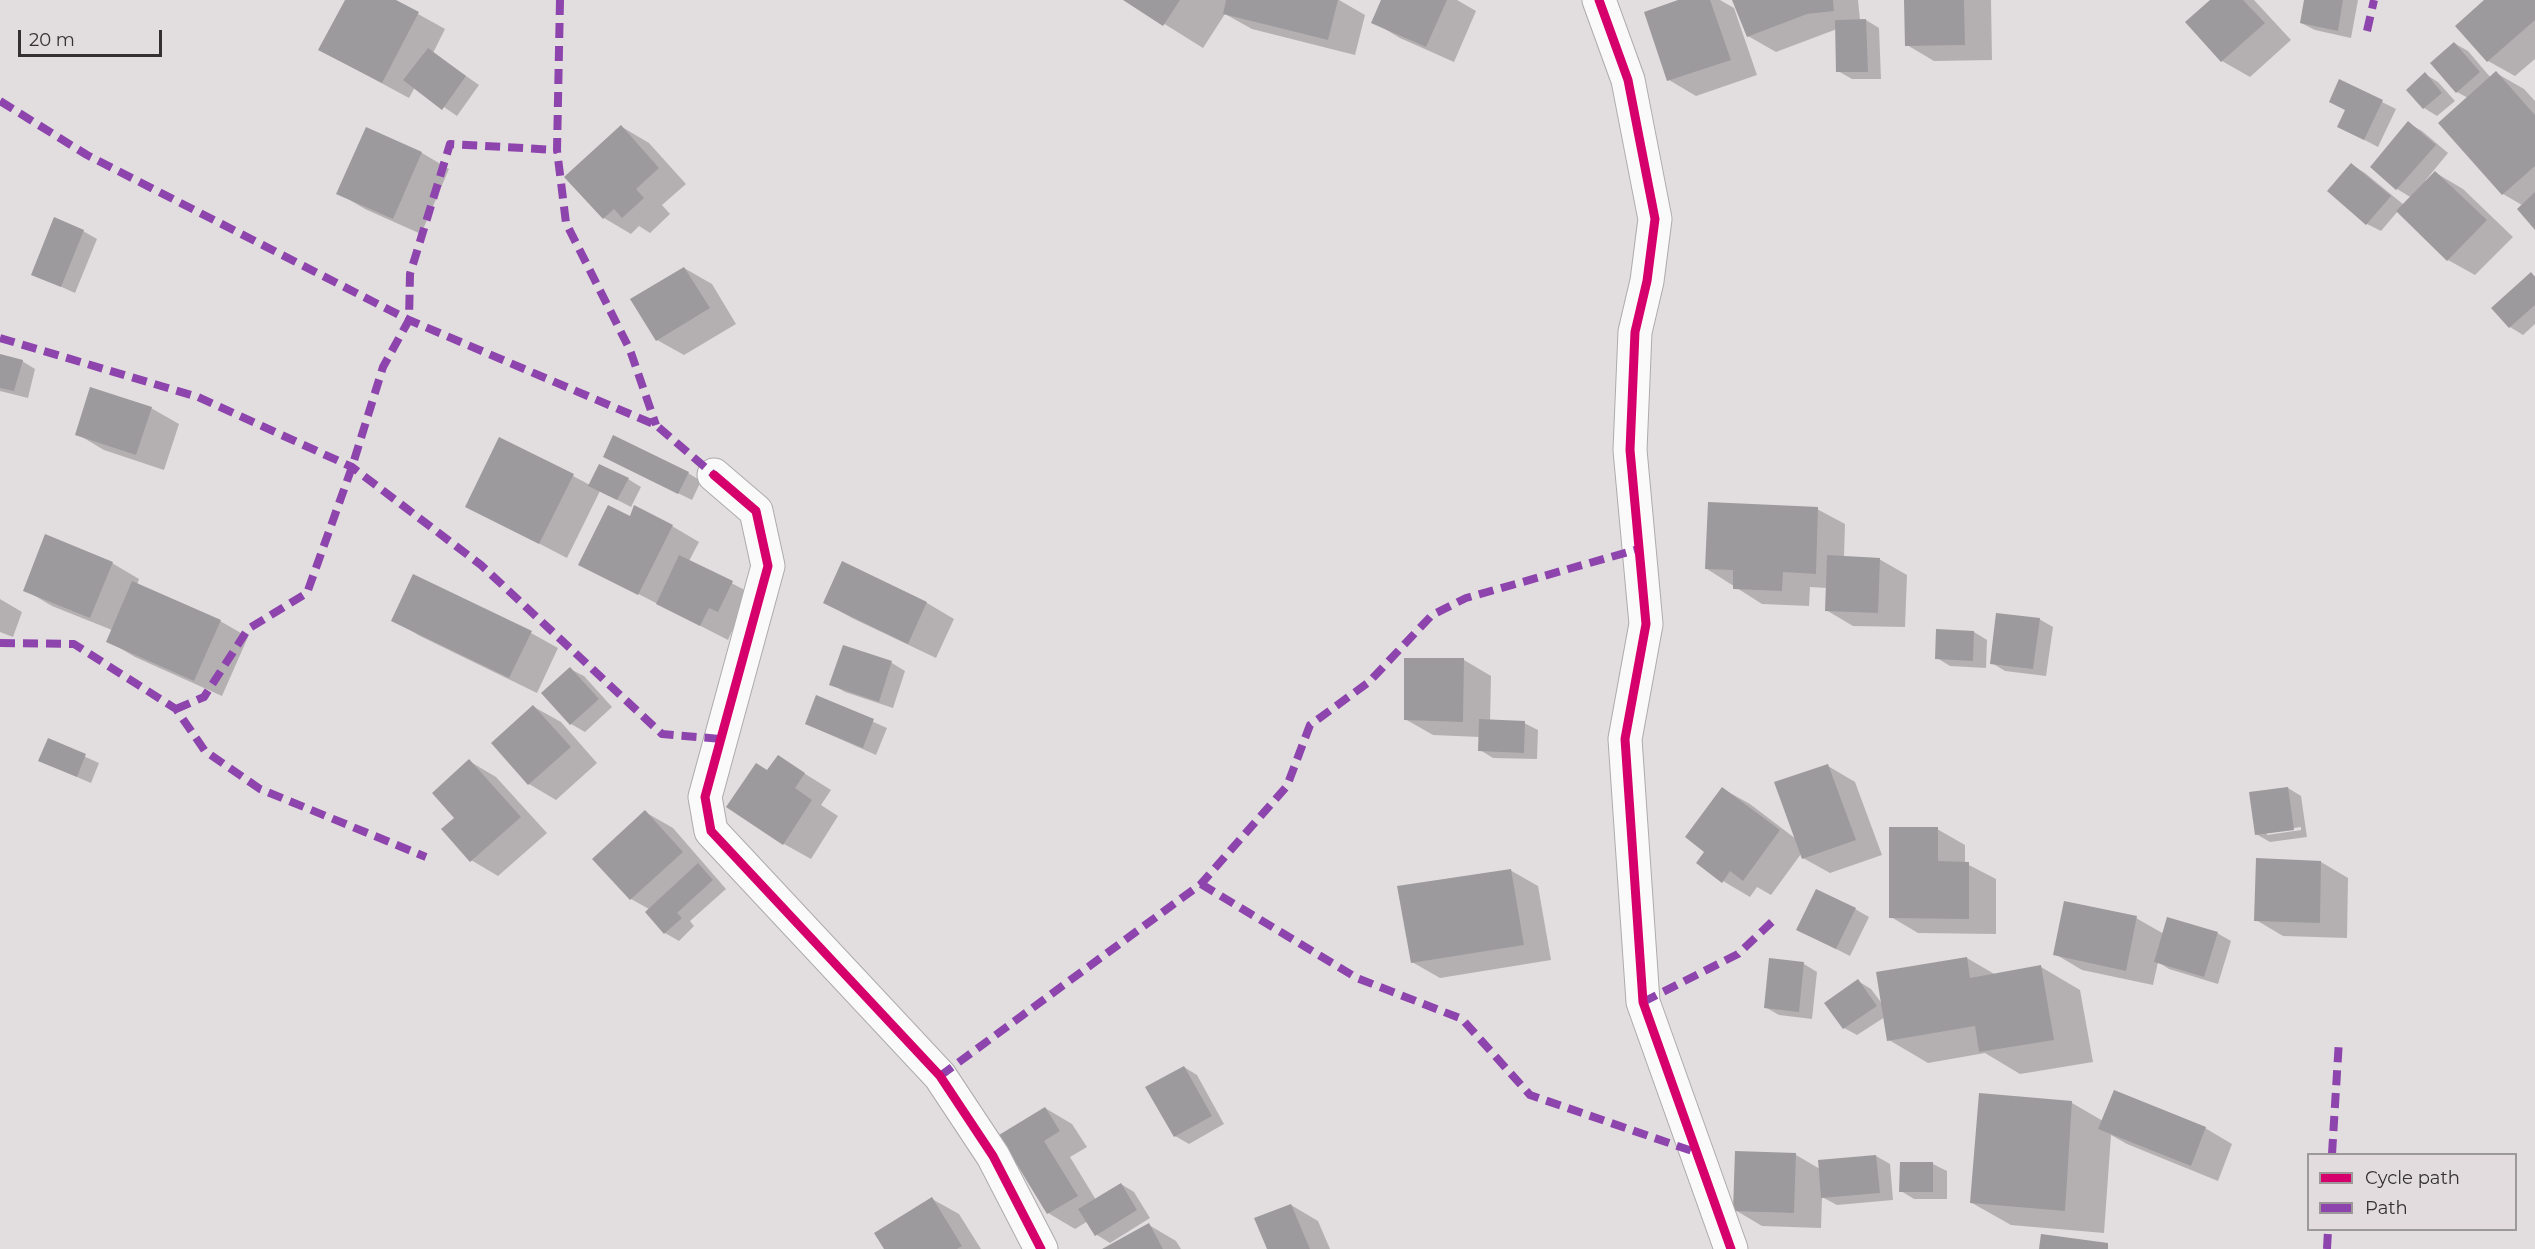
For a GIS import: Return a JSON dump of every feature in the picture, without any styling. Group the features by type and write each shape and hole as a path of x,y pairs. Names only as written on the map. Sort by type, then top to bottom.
{"street":[{"path":"1599,0 1628,80 1655,219 1647,280 1635,332 1630,450 1646,624 1625,739 1643,1002 1731,1249"},
{"path":"714,475 756,511 768,566 705,797 711,831 940,1076 993,1156 1041,1249"}],"building":[{"path":"345,0 396,0 419,12 382,83 318,50"},
{"path":"1123,0 1180,0 1163,26"},
{"path":"1226,0 1338,0 1328,40 1223,14"},
{"path":"1381,0 1447,0 1426,47 1371,23"},
{"path":"1678,0 1710,0 1731,60 1667,81 1644,12"},
{"path":"1732,0 1833,0 1834,11 1807,14 1747,37"},
{"path":"1904,0 1964,0 1965,45 1905,46"},
{"path":"2210,0 2243,0 2265,23 2221,62 2185,22"},
{"path":"2304,0 2343,0 2338,31 2300,23"},
{"path":"2484,0 2535,0 2535,20 2487,62 2455,26"},
{"path":"1866,19 1868,72 1836,72 1835,20"},
{"path":"2454,42 2480,72 2456,93 2430,63"},
{"path":"428,48 466,76 442,110 403,80"},
{"path":"2496,71 2535,115 2535,166 2502,195 2438,123"},
{"path":"2425,72 2442,93 2423,109 2406,90"},
{"path":"2339,79 2383,100 2364,140 2337,127 2345,110 2329,102"},
{"path":"2408,121 2436,145 2396,190 2370,167"},
{"path":"621,125 659,168 636,189 644,198 622,218 614,209 603,219 564,177"},
{"path":"366,127 422,152 393,219 336,194"},
{"path":"2351,163 2391,196 2366,225 2327,191"},
{"path":"2435,171 2487,220 2447,261 2396,211"},
{"path":"2535,192 2535,230 2517,209"},
{"path":"54,217 84,230 61,287 31,275"},
{"path":"684,267 710,308 656,341 630,299"},
{"path":"2531,272 2535,277 2535,305 2509,328 2491,308"},
{"path":"0,354 23,360 14,391 0,388"},
{"path":"90,387 152,407 136,455 75,435"},
{"path":"613,435 689,472 678,494 603,457"},
{"path":"499,437 574,474 539,544 465,507"},
{"path":"599,464 629,478 617,500 588,486"},
{"path":"1708,502 1818,507 1816,574 1783,572 1782,591 1733,589 1733,570 1705,569"},
{"path":"608,505 630,516 634,505 673,525 638,595 578,565"},
{"path":"45,534 113,562 90,618 23,591"},
{"path":"679,555 733,581 718,612 709,608 700,626 656,604"},
{"path":"1827,555 1880,558 1878,613 1825,611"},
{"path":"842,561 927,602 908,644 823,603"},
{"path":"413,574 532,631 509,678 391,621"},
{"path":"132,581 221,620 194,681 106,642"},
{"path":"1996,613 2040,618 2033,669 1990,664"},
{"path":"1936,629 1974,631 1973,661 1935,659"},
{"path":"843,645 892,661 879,702 829,685"},
{"path":"1404,658 1464,658 1463,722 1404,720"},
{"path":"570,667 599,699 570,725 541,693"},
{"path":"816,695 874,719 863,748 805,724"},
{"path":"533,705 571,747 528,785 491,743"},
{"path":"1479,719 1525,721 1524,753 1478,751"},
{"path":"48,738 86,754 77,777 38,761"},
{"path":"778,755 805,773 795,788 812,800 783,845 726,807 756,763 767,770"},
{"path":"469,759 521,817 470,862 441,829 454,818 432,793"},
{"path":"1828,764 1856,840 1802,859 1774,782"},
{"path":"1722,787 1780,830 1743,881 1730,871 1722,883 1696,863 1704,852 1685,837"},
{"path":"2288,787 2294,830 2255,835 2249,792"},
{"path":"645,810 683,852 630,900 592,859"},
{"path":"1889,827 1938,827 1938,861 1969,862 1969,919 1889,918"},
{"path":"2256,858 2321,861 2320,923 2254,921"},
{"path":"698,863 713,880 677,913 682,918 664,934 645,912"},
{"path":"1511,869 1524,945 1411,963 1397,886"},
{"path":"1816,889 1856,908 1836,949 1796,930"},
{"path":"2064,901 2137,916 2126,971 2053,955"},
{"path":"2167,917 2218,932 2204,977 2154,962"},
{"path":"1967,957 1970,978 2041,965 2054,1040 1979,1052 1975,1026 1887,1041 1876,972"},
{"path":"1769,958 1804,962 1799,1012 1764,1008"},
{"path":"1858,979 1877,1006 1843,1029 1824,1003"},
{"path":"1184,1066 1212,1116 1174,1137 1145,1087"},
{"path":"2114,1090 2206,1127 2191,1166 2098,1129"},
{"path":"1979,1093 2072,1101 2065,1211 1970,1203"},
{"path":"1045,1107 1060,1131 1044,1141 1078,1196 1047,1214 999,1135"},
{"path":"1735,1151 1796,1153 1794,1213 1733,1211"},
{"path":"1876,1155 1880,1193 1821,1198 1818,1160"},
{"path":"1900,1162 1933,1162 1933,1192 1899,1192"},
{"path":"1121,1183 1137,1210 1095,1236 1078,1209"},
{"path":"932,1197 962,1246 957,1249 884,1249 874,1233"},
{"path":"1291,1204 1310,1249 1267,1249 1254,1218"},
{"path":"1149,1223 1163,1249 1102,1249"},
{"path":"2041,1234 2108,1243 2108,1249 2039,1249"}],"marked path":[{"path":"560,0 557,150 566,223 630,350 656,425"},
{"path":"2367,31 2374,0"},
{"path":"0,101 87,155 409,320 656,425 714,475"},
{"path":"176,709 204,697 248,629 307,593 352,467 383,367 409,320 410,274 450,144 557,150"},
{"path":"0,338 198,397 352,467 481,565 662,734 721,739"},
{"path":"940,1076 1201,884 1287,786 1310,725 1369,682 1432,615 1466,598 1639,549"},
{"path":"0,643 74,644 176,709 205,751 260,789 426,857"},
{"path":"1201,884 1357,978 1462,1019 1530,1095 1695,1152"},
{"path":"1643,1002 1738,954 1776,918"},
{"path":"2332,1153 2339,1040"},
{"path":"2327,1249 2328,1231"}],"cycle path":[{"path":"1599,0 1628,80 1655,219 1647,281 1635,332 1630,450 1646,624 1625,739 1643,1002 1731,1249"},
{"path":"714,475 756,511 768,566 705,797 711,831 940,1076 993,1156 1041,1249"}]}
